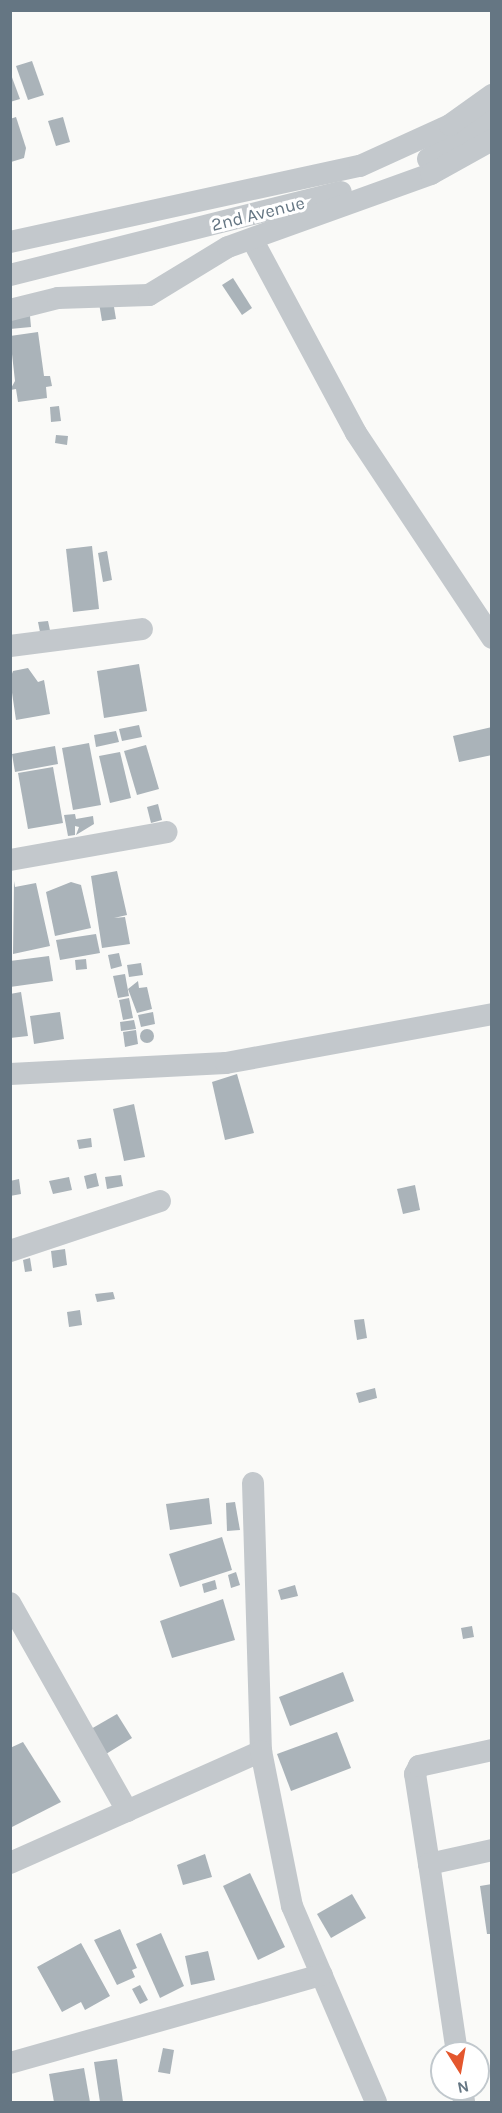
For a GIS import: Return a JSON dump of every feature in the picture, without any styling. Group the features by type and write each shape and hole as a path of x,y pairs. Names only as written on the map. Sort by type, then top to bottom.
{"street":[{"name":"2nd Avenue","path":"10,242 360,166 450,125 492,95"},
{"name":"2nd Avenue","path":"10,275 354,189 426,160 492,118"},
{"path":"10,310 58,298 149,295 228,247 431,174 492,140"},
{"path":"252,239 356,433 492,638"},
{"path":"10,646 142,629"},
{"path":"10,860 167,832"},
{"path":"10,1074 226,1063 492,1014"},
{"path":"10,1251 160,1201"},
{"path":"253,1483 261,1751 292,1906 376,2103"},
{"path":"10,1603 127,1811"},
{"path":"455,2041 415,1774 419,1766 492,1750"},
{"path":"10,1863 261,1751"},
{"path":"429,1864 492,1850"},
{"path":"10,2063 322,1975"}],"building":[{"path":"32,61 44,95 28,100 16,66"},
{"path":"10,72 20,99 10,102"},
{"path":"16,117 26,148 24,158 11,162 10,119"},
{"path":"63,117 70,142 56,146 48,121"},
{"path":"233,278 252,308 242,315 222,285"},
{"path":"113,301 116,319 102,321 99,303"},
{"path":"30,316 31,327 10,329 10,318"},
{"path":"38,332 44,376 50,376 52,386 46,387 47,398 18,402 16,389 10,390 15,381 10,336"},
{"path":"59,406 61,421 51,422 50,407"},
{"path":"56,435 68,436 67,445 55,443"},
{"path":"92,546 99,609 73,612 66,549"},
{"path":"107,551 112,580 103,582 98,553"},
{"path":"48,621 51,635 41,637 38,622"},
{"path":"139,664 147,711 104,718 97,671"},
{"path":"28,668 38,682 44,680 50,714 16,720 10,679 13,671"},
{"path":"139,725 142,737 122,741 119,729"},
{"path":"492,727 492,755 459,762 453,736"},
{"path":"116,731 119,742 96,747 94,735"},
{"path":"89,743 101,805 73,810 62,748"},
{"path":"146,745 159,789 137,795 124,751"},
{"path":"55,746 58,764 15,772 12,754"},
{"path":"120,752 131,798 110,803 99,756"},
{"path":"53,767 63,823 28,829 18,773"},
{"path":"158,804 162,820 151,823 147,807"},
{"path":"75,814 76,819 93,816 94,824 76,835 79,827 75,826 75,835 68,836 64,815"},
{"path":"117,871 127,915 114,918 125,917 130,944 102,948 91,876"},
{"path":"14,881 15,887 36,883 50,946 13,954"},
{"path":"71,882 81,885 91,928 55,936 46,892"},
{"path":"96,934 100,953 60,960 56,940"},
{"path":"119,953 122,966 111,969 108,955"},
{"path":"49,956 53,981 10,987 10,961"},
{"path":"86,959 87,969 76,970 75,960"},
{"path":"141,963 143,975 129,977 127,965"},
{"path":"125,974 129,996 118,998 113,976"},
{"path":"138,981 139,988 147,987 152,1009 137,1013 128,989"},
{"path":"21,992 28,1036 10,1038 10,994"},
{"path":"129,998 133,1018 123,1020 119,1000"},
{"path":"60,1012 64,1039 34,1044 30,1016"},
{"path":"153,1012 155,1024 141,1027 138,1015"},
{"path":"134,1020 136,1029 121,1031 120,1022"},
{"path":"144,1029 150,1029 154,1036 150,1043 144,1043 140,1039 140,1033"},
{"path":"136,1030 138,1044 125,1047 123,1032"},
{"path":"237,1074 254,1133 225,1140 212,1082"},
{"path":"134,1104 145,1157 124,1161 113,1109"},
{"path":"91,1138 92,1147 79,1149 77,1140"},
{"path":"96,1173 99,1186 87,1189 84,1176"},
{"path":"121,1175 123,1186 107,1189 105,1177"},
{"path":"69,1177 72,1190 53,1194 49,1181"},
{"path":"19,1179 21,1194 10,1196 10,1181"},
{"path":"415,1185 420,1210 403,1214 397,1189"},
{"path":"65,1249 67,1265 53,1268 51,1251"},
{"path":"30,1258 32,1271 25,1272 23,1260"},
{"path":"113,1292 115,1299 97,1302 95,1294"},
{"path":"80,1310 82,1325 69,1327 67,1312"},
{"path":"364,1319 367,1338 357,1340 354,1320"},
{"path":"375,1388 377,1398 359,1403 356,1393"},
{"path":"209,1498 212,1524 170,1530 166,1504"},
{"path":"235,1502 240,1530 227,1531 226,1503"},
{"path":"222,1537 232,1570 180,1587 169,1554"},
{"path":"236,1572 240,1585 231,1588 228,1575"},
{"path":"215,1580 217,1589 204,1593 202,1584"},
{"path":"295,1585 298,1596 281,1600 278,1590"},
{"path":"223,1599 235,1640 172,1658 160,1621"},
{"path":"472,1626 474,1637 463,1639 461,1628"},
{"path":"343,1672 354,1701 290,1726 279,1697"},
{"path":"117,1714 132,1738 106,1754 91,1729"},
{"path":"337,1732 351,1768 291,1791 277,1754"},
{"path":"23,1742 61,1802 10,1828 10,1748"},
{"path":"205,1854 212,1877 183,1885 177,1865"},
{"path":"250,1873 285,1947 258,1960 223,1886"},
{"path":"492,1884 492,1934 487,1934 480,1886"},
{"path":"352,1894 366,1918 331,1938 317,1914"},
{"path":"120,1929 137,1968 132,1970 135,1977 117,1985 94,1940"},
{"path":"161,1933 184,1986 160,1998 136,1944"},
{"path":"81,1943 110,1996 85,2010 81,2002 62,2012 37,1967"},
{"path":"208,1951 215,1980 191,1985 185,1956"},
{"path":"140,1985 148,2000 140,2004 132,1989"},
{"path":"163,2048 174,2050 170,2074 158,2072"},
{"path":"117,2059 123,2102 100,2102 94,2062"},
{"path":"84,2068 90,2102 54,2102 49,2074"}]}
